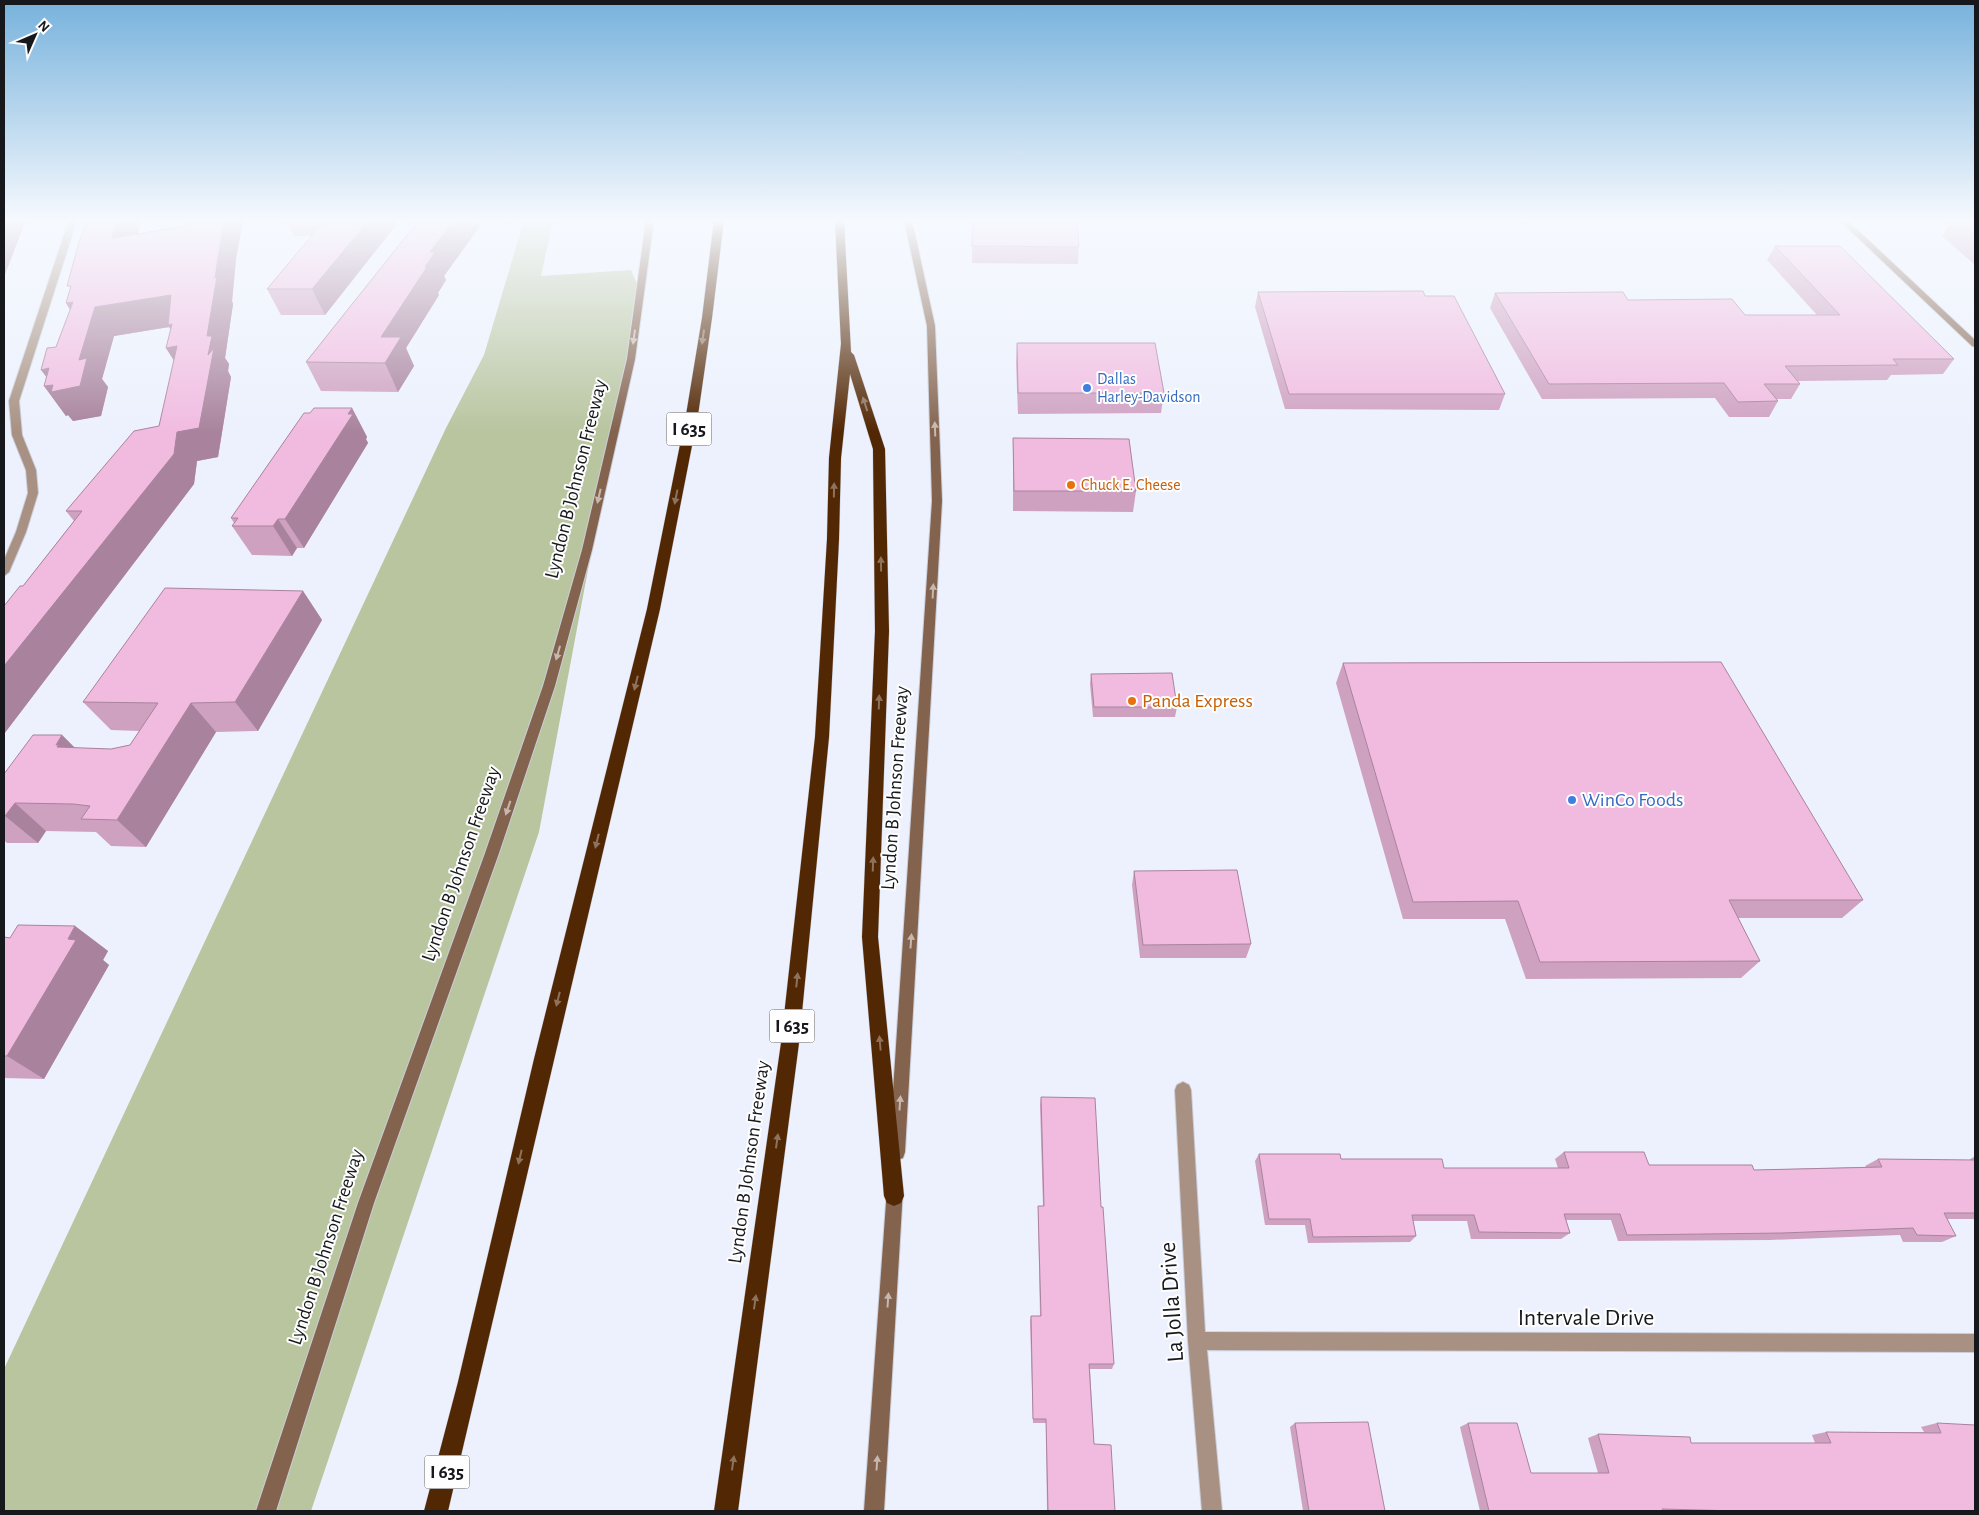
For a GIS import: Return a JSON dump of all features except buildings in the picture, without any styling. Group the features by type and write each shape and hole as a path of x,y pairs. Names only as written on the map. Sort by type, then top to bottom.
{"highway":[{"name":"I 635","path":"436,1511 457,1432 533,1099 648,636 694,404 709,291"},
{"name":"Lyndon B Johnson Freeway","path":"726,1511 790,1043 822,737 833,539 835,458 844,382 846,344 843,291"},
{"path":"846,344 879,449 882,631 870,937 894,1196"}],"main road":[{"name":"Lyndon B Johnson Freeway","path":"266,1511 366,1203 491,856 549,686 586,550 631,359 640,291"},
{"name":"Lyndon B Johnson Freeway","path":"874,1511 937,502 931,326 923,291"},
{"path":"1918,291 1975,344"}],"street":[{"path":"4,572 21,532 33,493 31,470 16,435 14,401 49,291"},
{"name":"La Jolla Drive","path":"1184,1090 1197,1341 1212,1511"},
{"name":"Intervale Drive","path":"1197,1341 1975,1343"}],"green space":[{"path":"503,291 640,291 539,832 311,1511 4,1511 4,1369 446,428 484,355"}],"place":[{"name":"Dallas Harley-Davidson","path":"1087,388"},
{"name":"Chuck E. Cheese","path":"1071,485"},
{"name":"Panda Express","path":"1132,701"},
{"name":"WinCo Foods","path":"1572,800"}]}
